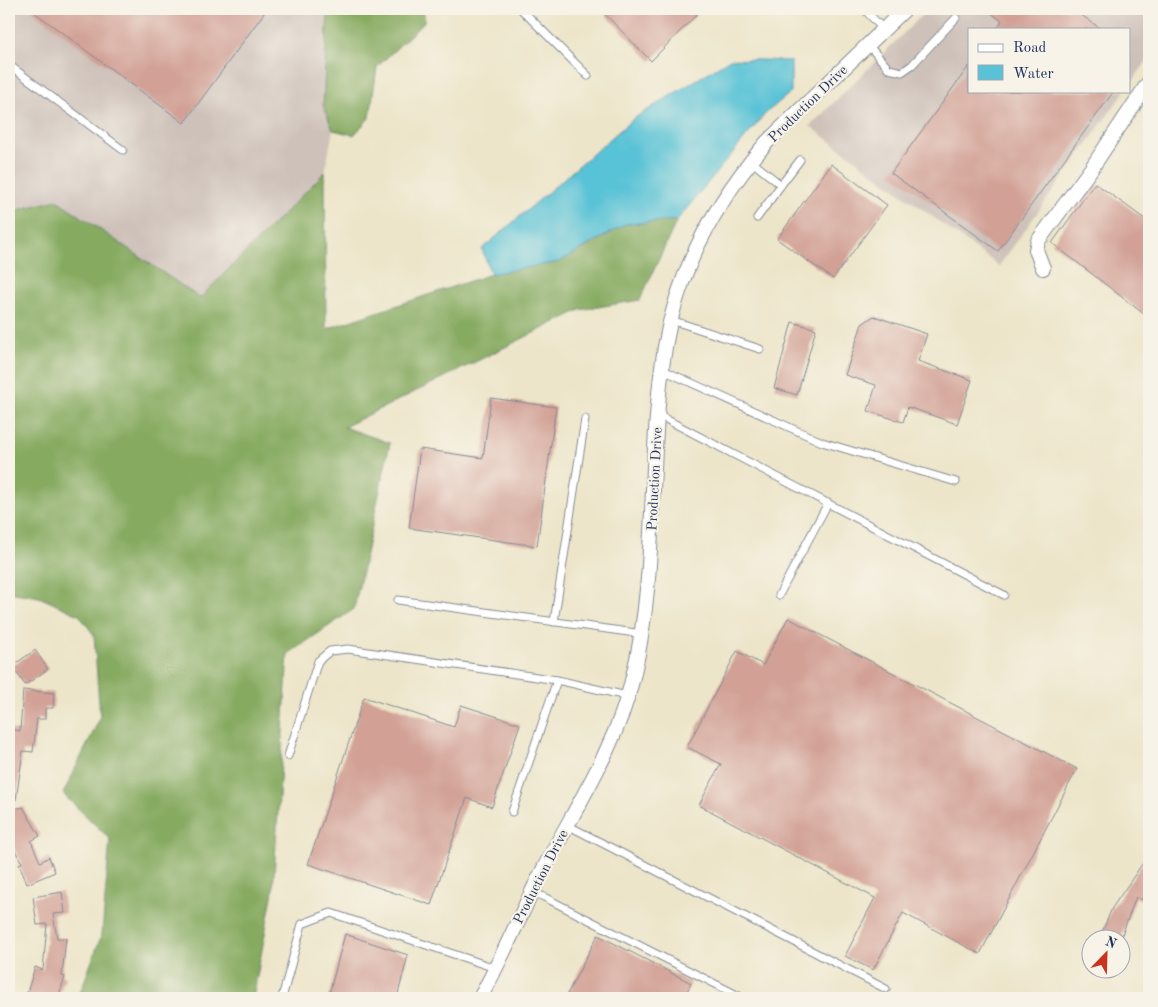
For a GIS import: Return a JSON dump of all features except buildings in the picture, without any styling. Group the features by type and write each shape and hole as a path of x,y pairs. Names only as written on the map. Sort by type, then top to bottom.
{"street":[{"name":"Production Drive","path":"480,998 618,722 627,696 643,634 652,544 658,415 671,320 681,286 710,221 726,193 751,161 767,142 869,46 905,9"},
{"path":"1043,268 1036,250 1038,241 1091,169 1149,82"}],"lane":[{"path":"521,9 588,76"},
{"path":"864,9 885,30"},
{"path":"869,46 890,69 902,72 912,65 956,18"},
{"path":"9,65 123,150"},
{"path":"757,218 800,160"},
{"path":"751,161 781,185"},
{"path":"671,320 760,349"},
{"path":"663,370 822,442 956,482"},
{"path":"658,415 1004,595"},
{"path":"554,622 585,419"},
{"path":"780,595 828,503"},
{"path":"398,600 643,634"},
{"path":"288,756 318,661 330,651 348,650 557,680 627,696"},
{"path":"512,812 557,680"},
{"path":"566,825 886,989"},
{"path":"532,891 743,998"},
{"path":"282,998 302,924 331,913 495,968"}],"shaded area":[{"path":"9,9 328,9 323,105 333,130 325,172 200,298 57,200 9,212"},
{"path":"928,9 1149,9 1149,58 1130,85 1130,28 968,28 968,92 1124,92 999,266 810,126"}],"green space":[{"path":"328,9 424,9 424,22 377,67 370,117 354,135 333,130 323,105"},
{"path":"325,172 326,329 491,274 559,262 626,224 677,220 640,300 580,310 344,427 390,443 354,609 288,654 273,891 253,998 87,998 80,993 102,934 110,839 63,794 100,718 94,635 79,615 39,597 9,592 9,212 57,200 200,298"}],"water":[{"path":"730,59 791,61 791,92 765,114 677,220 626,224 559,262 491,274 482,249 633,119"}]}
